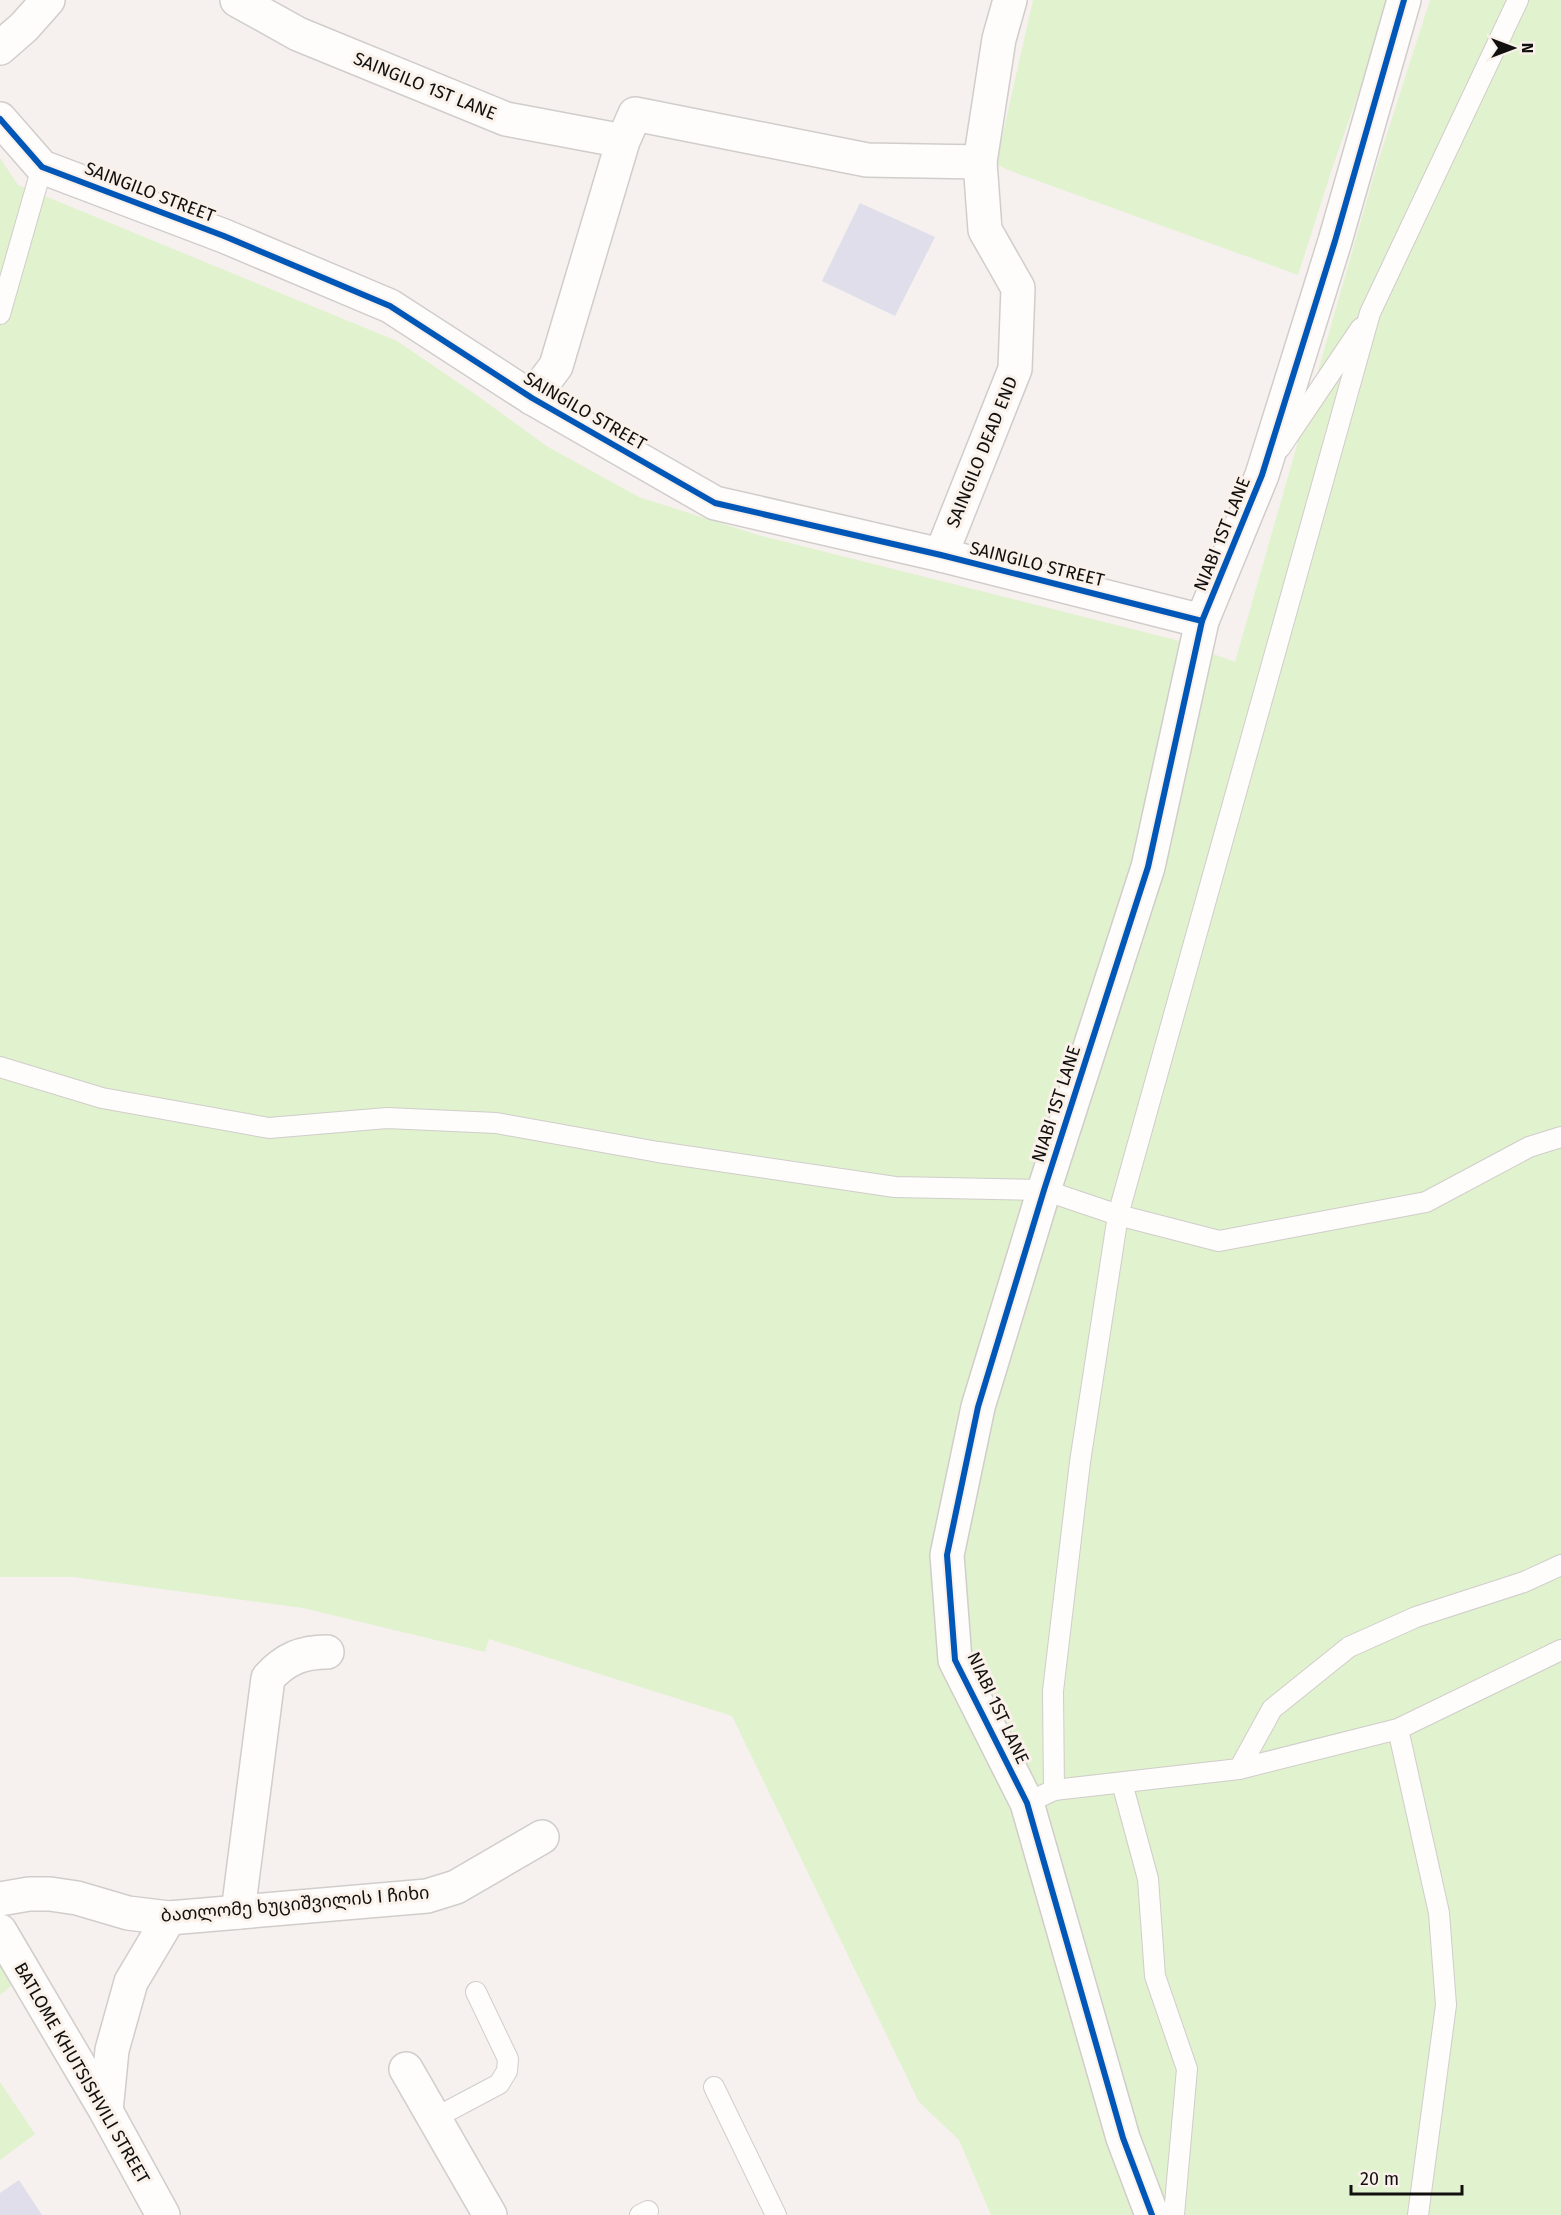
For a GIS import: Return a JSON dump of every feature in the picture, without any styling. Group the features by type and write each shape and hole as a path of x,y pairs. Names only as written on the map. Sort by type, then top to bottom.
{"street":[{"path":"0,48 24,27 48,0"},
{"name":"SAINGILO 1ST LANE","path":"237,0 298,34 506,119 623,141"},
{"name":"SAINGILO DEAD END","path":"941,555 1015,369 1018,288 985,230 980,162 999,39 1010,0"},
{"name":"NIABI 1ST LANE","path":"1152,2215 1123,2138 1041,1797 955,1660 947,1555 978,1407 1044,1190 1148,867 1203,621 1262,475 1335,241 1404,0"},
{"path":"532,399 556,366 623,141 635,114 867,160 980,162"},
{"name":"SAINGILO STREET","path":"0,119 42,167 224,236 390,306 532,399 715,502 941,555 1203,621"},
{"path":"238,1912 268,1678 291,1657 312,1652 327,1652"},
{"name":"ბათლომე ხუციშვილის I ჩიხი","path":"0,1899 29,1894 50,1894 77,1898 128,1912 169,1918 427,1896 456,1887 542,1837"},
{"path":"106,2111 112,2050 131,1982 169,1918"},
{"name":"BATLOME KHUTSISHVILI STREET","path":"0,1931 106,2111 163,2215"},
{"path":"406,2069 489,2215"}],"lane":[{"path":"1262,475 1370,313 1518,0"},
{"path":"0,314 42,167"},
{"path":"1370,313 1118,1215 1080,1462 1041,1797 1122,1783 1239,1769 1398,1729 1561,1650"},
{"path":"0,1066 102,1098 270,1128 387,1118 496,1123 658,1152 895,1187 1044,1190 1118,1215 1219,1241 1426,1202 1529,1148 1561,1137"},
{"path":"1239,1769 1272,1709 1349,1647 1416,1617 1524,1582 1561,1565"},
{"path":"1398,1729 1439,1914 1446,2005 1418,2215"},
{"path":"1122,1783 1148,1879 1155,1976 1186,2069 1174,2215"},
{"path":"435,2118 499,2084 507,2071 508,2059 476,1992"},
{"path":"714,2087 776,2215"}],"green space":[{"path":"1033,0 1391,0 1298,275 996,164"},
{"path":"1430,0 1561,0 1561,2215 991,2215 959,2140 919,2102 732,1716 489,1639 485,1652 303,1608 73,1577 0,1577 0,158 18,185 397,341 548,447 639,497 758,535 1176,640 1235,662 1376,168"},
{"path":"0,1961 15,1983 0,1995"},
{"path":"0,2082 35,2134 0,2160"}],"building":[{"path":"860,203 935,237 895,316 822,281"},
{"path":"19,2180 42,2215 0,2215 0,2193"}],"cycle path":[{"path":"1152,2215 1123,2138 1027,1803 955,1660 947,1555 978,1407 1044,1190 1148,867 1202,621 1262,475 1335,241 1404,0"},
{"path":"0,119 42,167 224,236 390,306 532,398 715,503 941,555 1202,621"}]}
